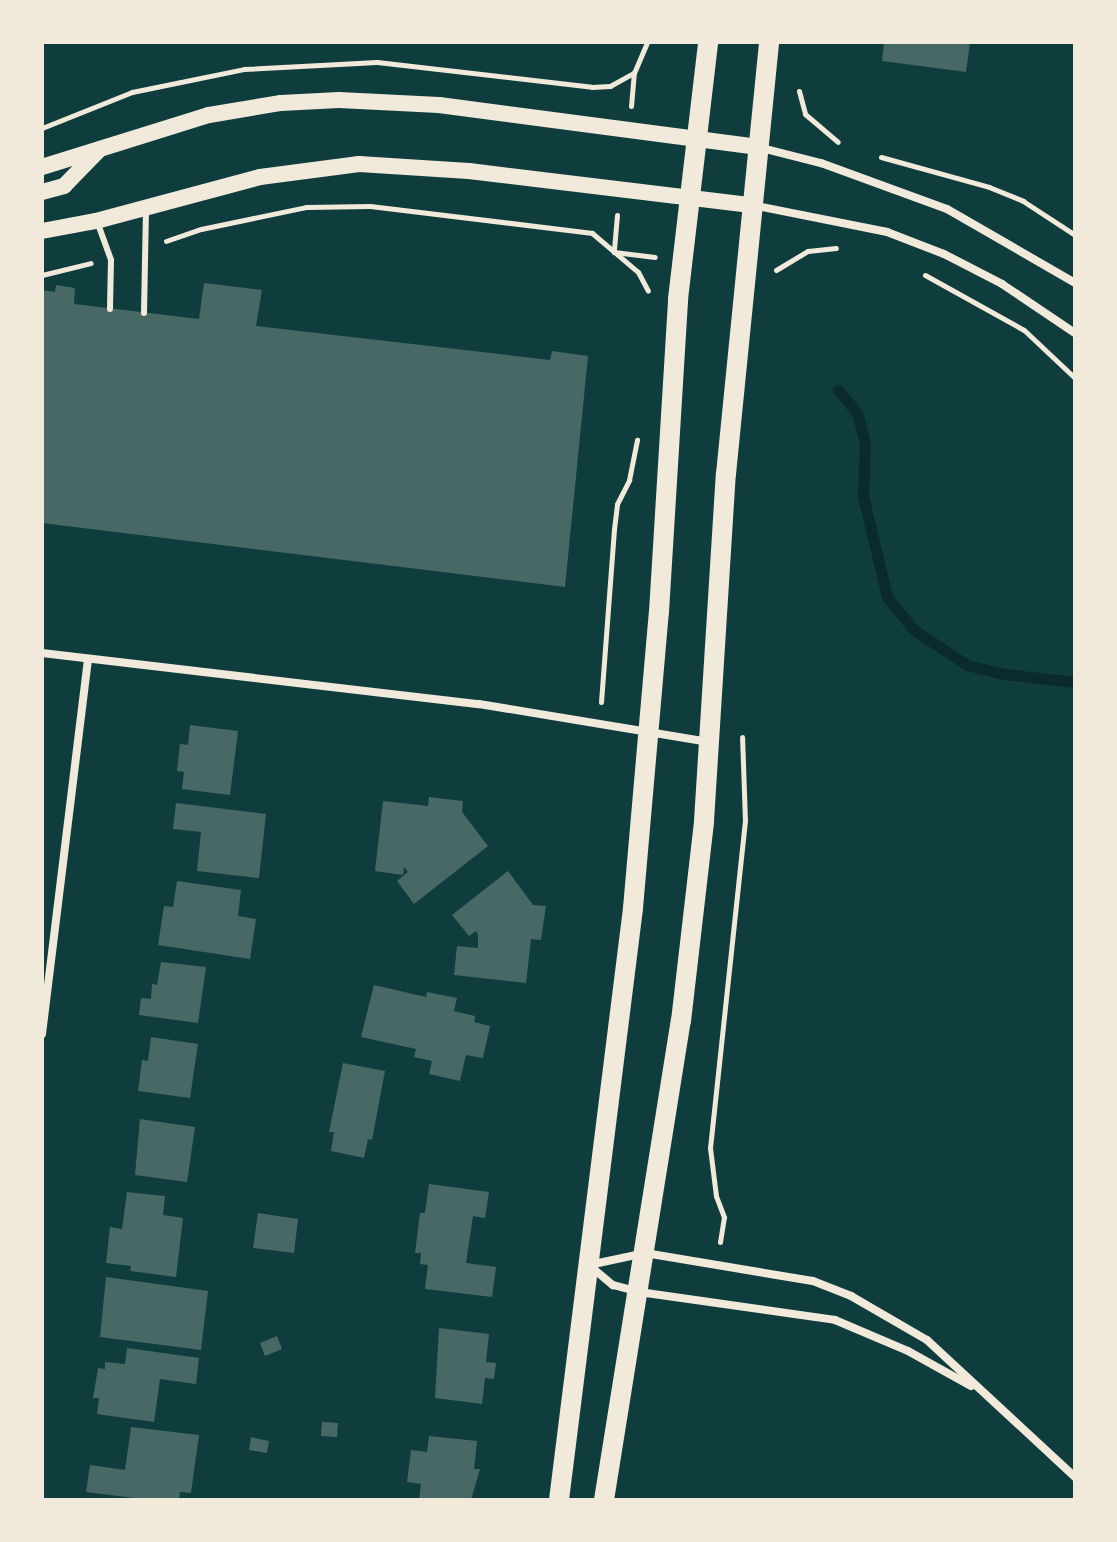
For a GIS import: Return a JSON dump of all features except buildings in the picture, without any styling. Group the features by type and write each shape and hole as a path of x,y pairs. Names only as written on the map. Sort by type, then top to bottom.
{"main road":[{"path":"559,1500 633,908 649,732 678,299 708,42"},
{"path":"604,1500 681,1021 709,742 726,474 769,42"},
{"path":"42,167 209,115 281,103 339,100 439,105 758,147"},
{"path":"42,192 64,186 100,149"},
{"path":"42,231 96,221 293,170 359,164 455,170 751,205"}],"street":[{"path":"758,147 821,163 947,209 1075,283"},
{"path":"751,205 887,232 944,254 1002,284 1075,333"},
{"path":"42,653 479,704 709,742"},
{"path":"42,1034 88,659"},
{"path":"589,1265 645,1253 813,1281 851,1296 927,1340 1075,1477"},
{"path":"589,1265 613,1285 639,1292 780,1309 835,1320 908,1351 986,1394"}],"lane":[{"path":"144,313 146,207"},
{"path":"96,221 111,260 110,309"}],"path":[{"path":"634,73 647,42"},
{"path":"799,91 805,114 818,127 848,146"},
{"path":"42,128 85,112"},
{"path":"873,155 989,187 1023,201 1075,235"},
{"path":"614,252 620,190"},
{"path":"143,249 201,229 306,207 370,206 592,233 638,272 651,296"},
{"path":"780,270 808,251 846,249"},
{"path":"42,275 111,260"},
{"path":"914,268 1024,330 1075,378"},
{"path":"597,722 603,686 617,504 629,480 638,424"}],"waterway":[{"path":"838,390 857,413 865,442 863,496 887,597 914,630 967,665 1004,674 1075,682"}]}
